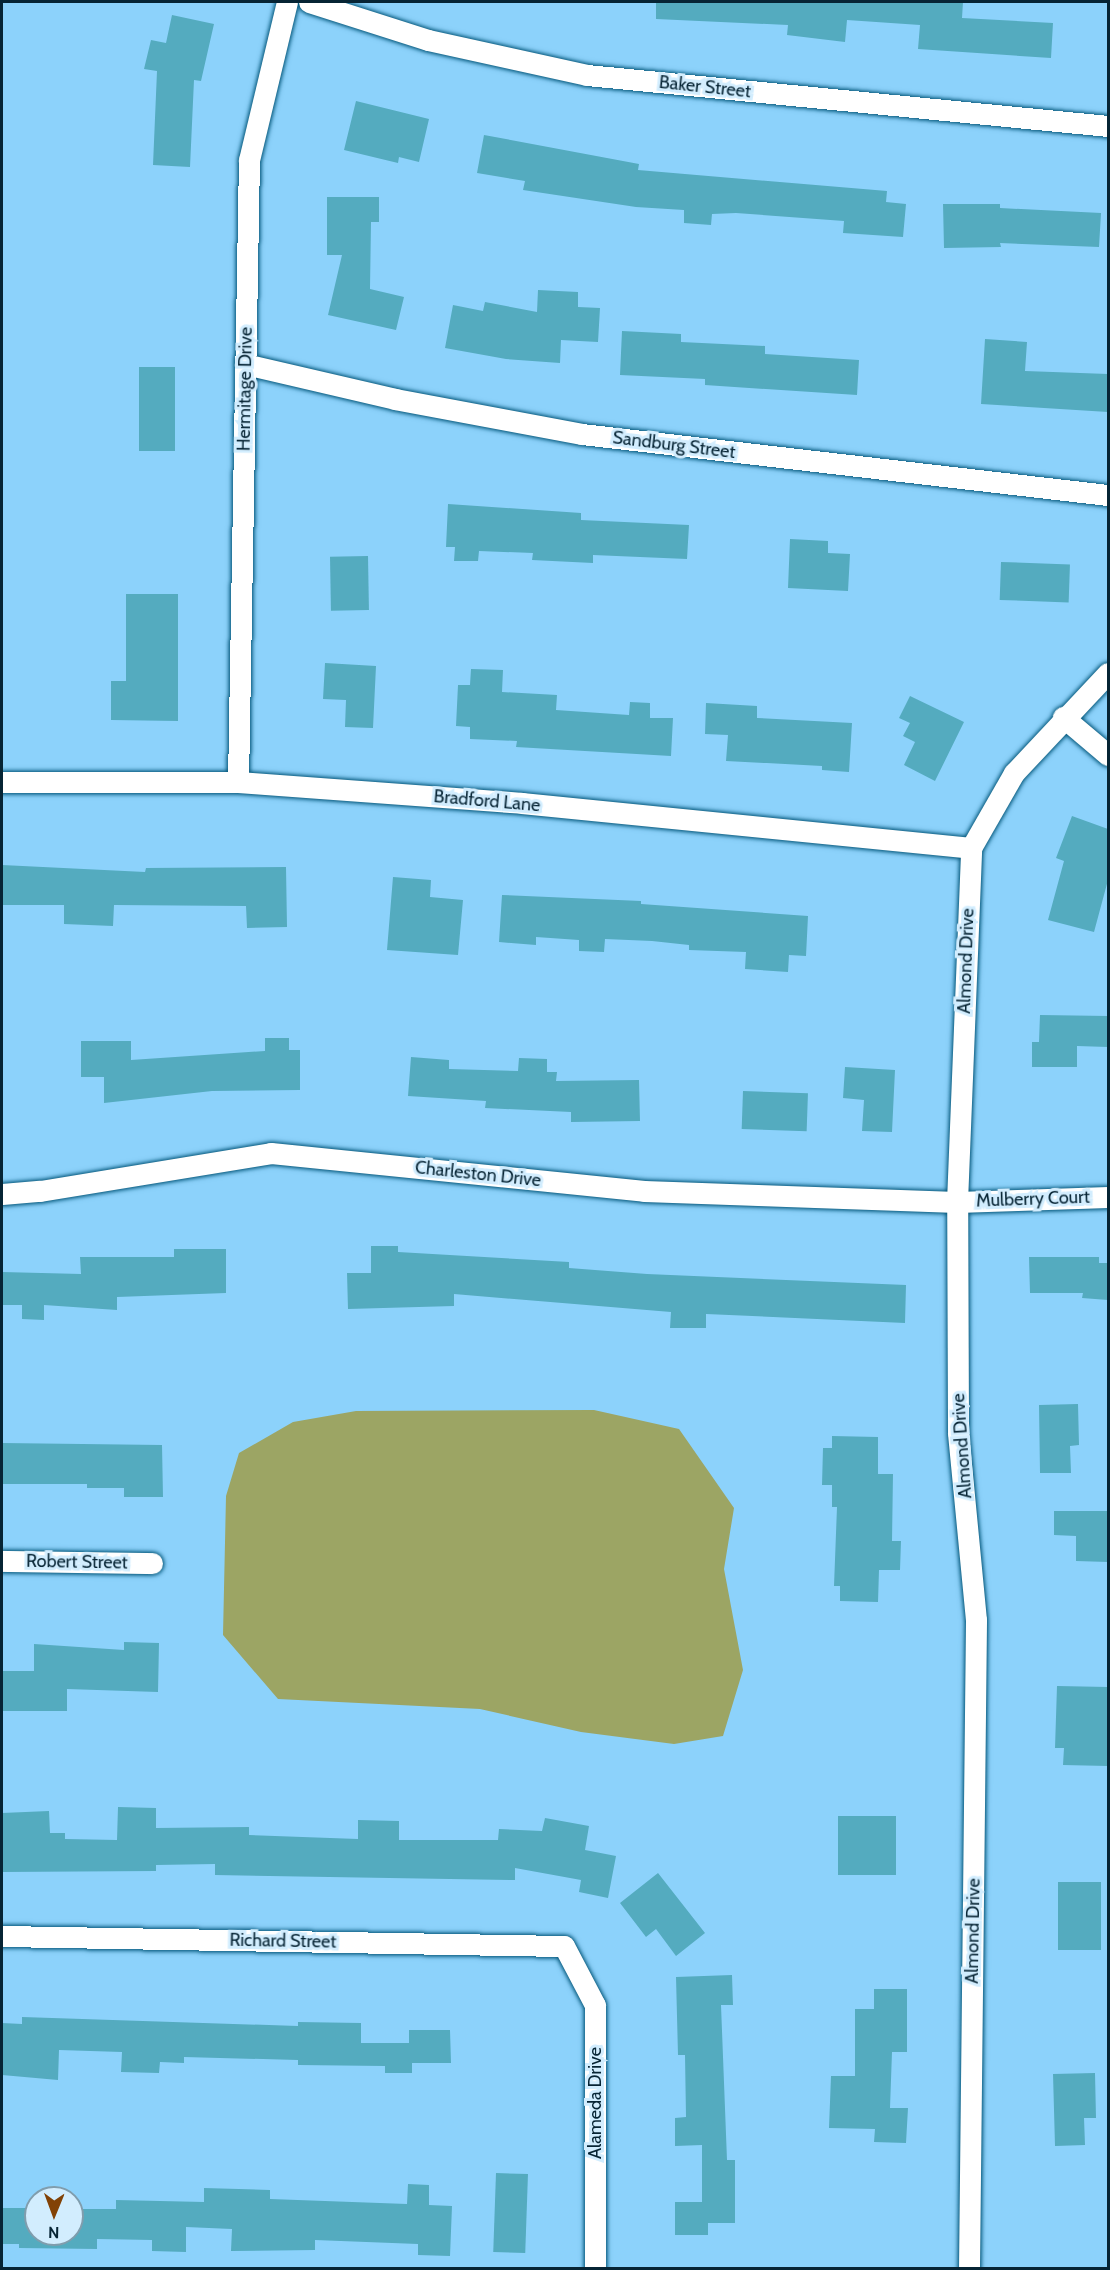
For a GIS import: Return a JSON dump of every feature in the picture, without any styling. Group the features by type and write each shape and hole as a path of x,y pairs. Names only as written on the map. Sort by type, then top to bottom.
{"street":[{"name":"Hermitage Drive","path":"238,782 249,160 287,2"},
{"name":"Baker Street","path":"309,2 428,40 587,75 1108,126"},
{"name":"Sandburg Street","path":"245,364 395,399 582,434 1108,495"},
{"name":"Almond Drive","path":"969,2268 976,1620 958,1432 957,1202 971,848 1014,773 1063,717 1108,673"},
{"path":"1063,717 1108,755"},
{"name":"Bradford Lane","path":"2,782 238,782 522,803 971,848"},
{"name":"Charleston Drive","path":"2,1194 40,1191 271,1153 644,1191 957,1202"},
{"name":"Mulberry Court","path":"957,1202 1108,1197"},
{"name":"Robert Street","path":"2,1561 152,1563"},
{"name":"Richard Street","path":"2,1936 564,1946"},
{"name":"Alameda Drive","path":"564,1946 595,2005 595,2268"}],"shaded area":[{"path":"594,1410 679,1429 734,1508 724,1569 743,1670 723,1736 674,1744 581,1732 480,1709 278,1699 223,1635 226,1496 239,1453 293,1422 356,1411"}],"building":[{"path":"656,2 963,2 962,18 1053,23 1051,58 918,49 920,25 847,20 845,42 787,35 788,25 656,19"},
{"path":"172,15 214,24 201,81 194,80 190,167 153,165 157,71 144,69 151,40 166,43"},
{"path":"356,101 429,119 419,162 399,157 398,163 344,150"},
{"path":"484,135 639,164 638,170 887,191 886,202 906,204 903,237 843,233 844,221 736,213 712,214 711,225 684,223 684,210 636,207 523,190 525,181 477,173"},
{"path":"327,197 379,197 379,222 371,222 370,289 404,297 396,330 328,315 342,255 327,255"},
{"path":"943,204 1000,204 1000,208 1101,213 1099,247 1000,243 1001,247 944,248"},
{"path":"538,290 578,292 578,307 600,308 598,342 561,340 560,363 506,359 445,348 453,305 483,311 485,302 537,312"},
{"path":"622,331 681,334 681,342 765,346 765,354 859,360 857,395 705,385 705,379 620,375"},
{"path":"985,339 1027,342 1025,371 1108,374 1108,412 981,404"},
{"path":"139,367 175,367 175,451 139,451"},
{"path":"448,504 581,513 581,520 689,525 687,559 593,555 593,563 532,560 533,553 479,551 478,561 454,561 455,547 446,547"},
{"path":"790,539 828,541 828,553 850,554 848,591 788,588"},
{"path":"368,556 369,610 331,611 330,557"},
{"path":"1001,562 1070,564 1069,602 1000,600"},
{"path":"126,594 178,594 178,721 111,720 111,681 126,681"},
{"path":"325,663 376,666 373,728 345,727 346,700 323,699"},
{"path":"471,669 503,670 502,692 557,695 556,710 629,715 630,702 650,703 650,718 673,718 671,756 516,747 517,741 470,739 470,727 456,726 458,685 470,685"},
{"path":"910,696 964,722 935,781 904,765 915,742 903,736 910,723 899,718"},
{"path":"706,703 757,706 757,718 852,723 849,772 822,770 822,766 726,761 728,735 705,734"},
{"path":"1072,816 1108,829 1108,880 1094,932 1048,920 1064,861 1056,858"},
{"path":"2,865 145,872 146,868 286,867 287,927 247,928 246,906 114,905 113,926 64,924 64,905 2,905"},
{"path":"393,877 431,880 430,897 463,900 458,955 387,950"},
{"path":"502,895 641,901 641,904 808,916 806,956 789,955 788,972 745,969 746,952 689,950 689,945 652,941 605,939 604,952 579,951 579,940 536,937 536,945 499,942"},
{"path":"1040,1015 1108,1016 1108,1047 1077,1046 1077,1067 1032,1067 1032,1042 1039,1042"},
{"path":"265,1038 289,1038 289,1050 300,1050 300,1090 212,1091 104,1103 104,1077 81,1077 81,1041 131,1041 131,1060 265,1051"},
{"path":"411,1057 449,1060 449,1069 518,1071 519,1058 547,1059 547,1072 557,1072 556,1081 639,1080 640,1121 571,1122 571,1112 485,1108 486,1101 408,1096"},
{"path":"845,1067 895,1070 892,1132 862,1131 864,1100 843,1098"},
{"path":"743,1091 808,1093 807,1131 742,1129"},
{"path":"371,1246 398,1246 398,1252 569,1262 569,1268 647,1274 906,1285 905,1323 706,1314 706,1328 670,1328 671,1312 454,1294 454,1306 348,1309 347,1273 371,1273"},
{"path":"174,1249 226,1249 226,1293 117,1297 117,1310 44,1305 44,1320 22,1319 22,1305 2,1305 2,1272 81,1274 80,1257 174,1257"},
{"path":"1029,1257 1099,1257 1099,1263 1108,1263 1108,1300 1082,1298 1083,1293 1030,1293"},
{"path":"1078,1404 1079,1445 1070,1446 1071,1473 1040,1473 1039,1405"},
{"path":"832,1436 878,1437 878,1474 893,1474 892,1541 901,1541 900,1570 879,1570 878,1602 840,1601 840,1586 834,1586 837,1507 832,1507 832,1485 822,1485 823,1448 832,1448"},
{"path":"2,1443 162,1445 163,1497 124,1497 124,1488 87,1488 87,1484 2,1484"},
{"path":"1054,1511 1108,1511 1108,1562 1076,1561 1076,1536 1054,1535"},
{"path":"124,1642 159,1643 158,1692 67,1689 67,1711 2,1711 2,1671 34,1671 34,1644 124,1650"},
{"path":"1057,1686 1108,1687 1108,1766 1063,1765 1064,1748 1055,1748"},
{"path":"118,1807 156,1808 156,1828 249,1827 249,1835 358,1839 358,1820 399,1821 399,1840 498,1840 499,1829 542,1831 545,1818 589,1826 585,1850 616,1856 608,1898 579,1892 581,1880 515,1868 515,1880 215,1875 215,1864 156,1865 156,1871 2,1872 2,1813 49,1811 50,1833 65,1833 65,1839 117,1840"},
{"path":"838,1816 896,1816 896,1875 838,1875"},
{"path":"658,1873 705,1933 676,1956 656,1929 646,1937 620,1903"},
{"path":"1058,1882 1101,1882 1101,1950 1058,1950"},
{"path":"732,1975 733,2005 721,2005 727,2160 735,2160 735,2223 708,2223 708,2235 675,2235 675,2202 702,2202 702,2145 675,2146 675,2118 686,2117 685,2055 678,2055 676,1977"},
{"path":"874,1989 907,1989 907,2052 892,2052 890,2108 908,2108 906,2143 874,2142 875,2129 829,2128 831,2076 855,2076 855,2009 874,2009"},
{"path":"22,2017 298,2026 298,2022 361,2023 361,2043 409,2043 409,2030 450,2030 451,2063 412,2063 412,2073 385,2073 385,2066 298,2065 298,2060 184,2057 184,2063 160,2062 159,2073 121,2072 122,2052 59,2050 58,2080 2,2075 2,2023 22,2024"},
{"path":"1095,2073 1096,2118 1084,2118 1085,2145 1055,2146 1053,2074"},
{"path":"496,2173 528,2174 525,2253 493,2252"},
{"path":"408,2184 429,2185 429,2205 452,2206 450,2256 418,2255 418,2244 315,2240 315,2250 231,2251 232,2229 186,2227 186,2252 152,2251 152,2240 97,2239 97,2249 19,2248 19,2244 2,2244 2,2208 24,2208 24,2246 84,2246 84,2209 116,2209 116,2200 204,2202 204,2188 270,2190 270,2199 407,2204"}]}
